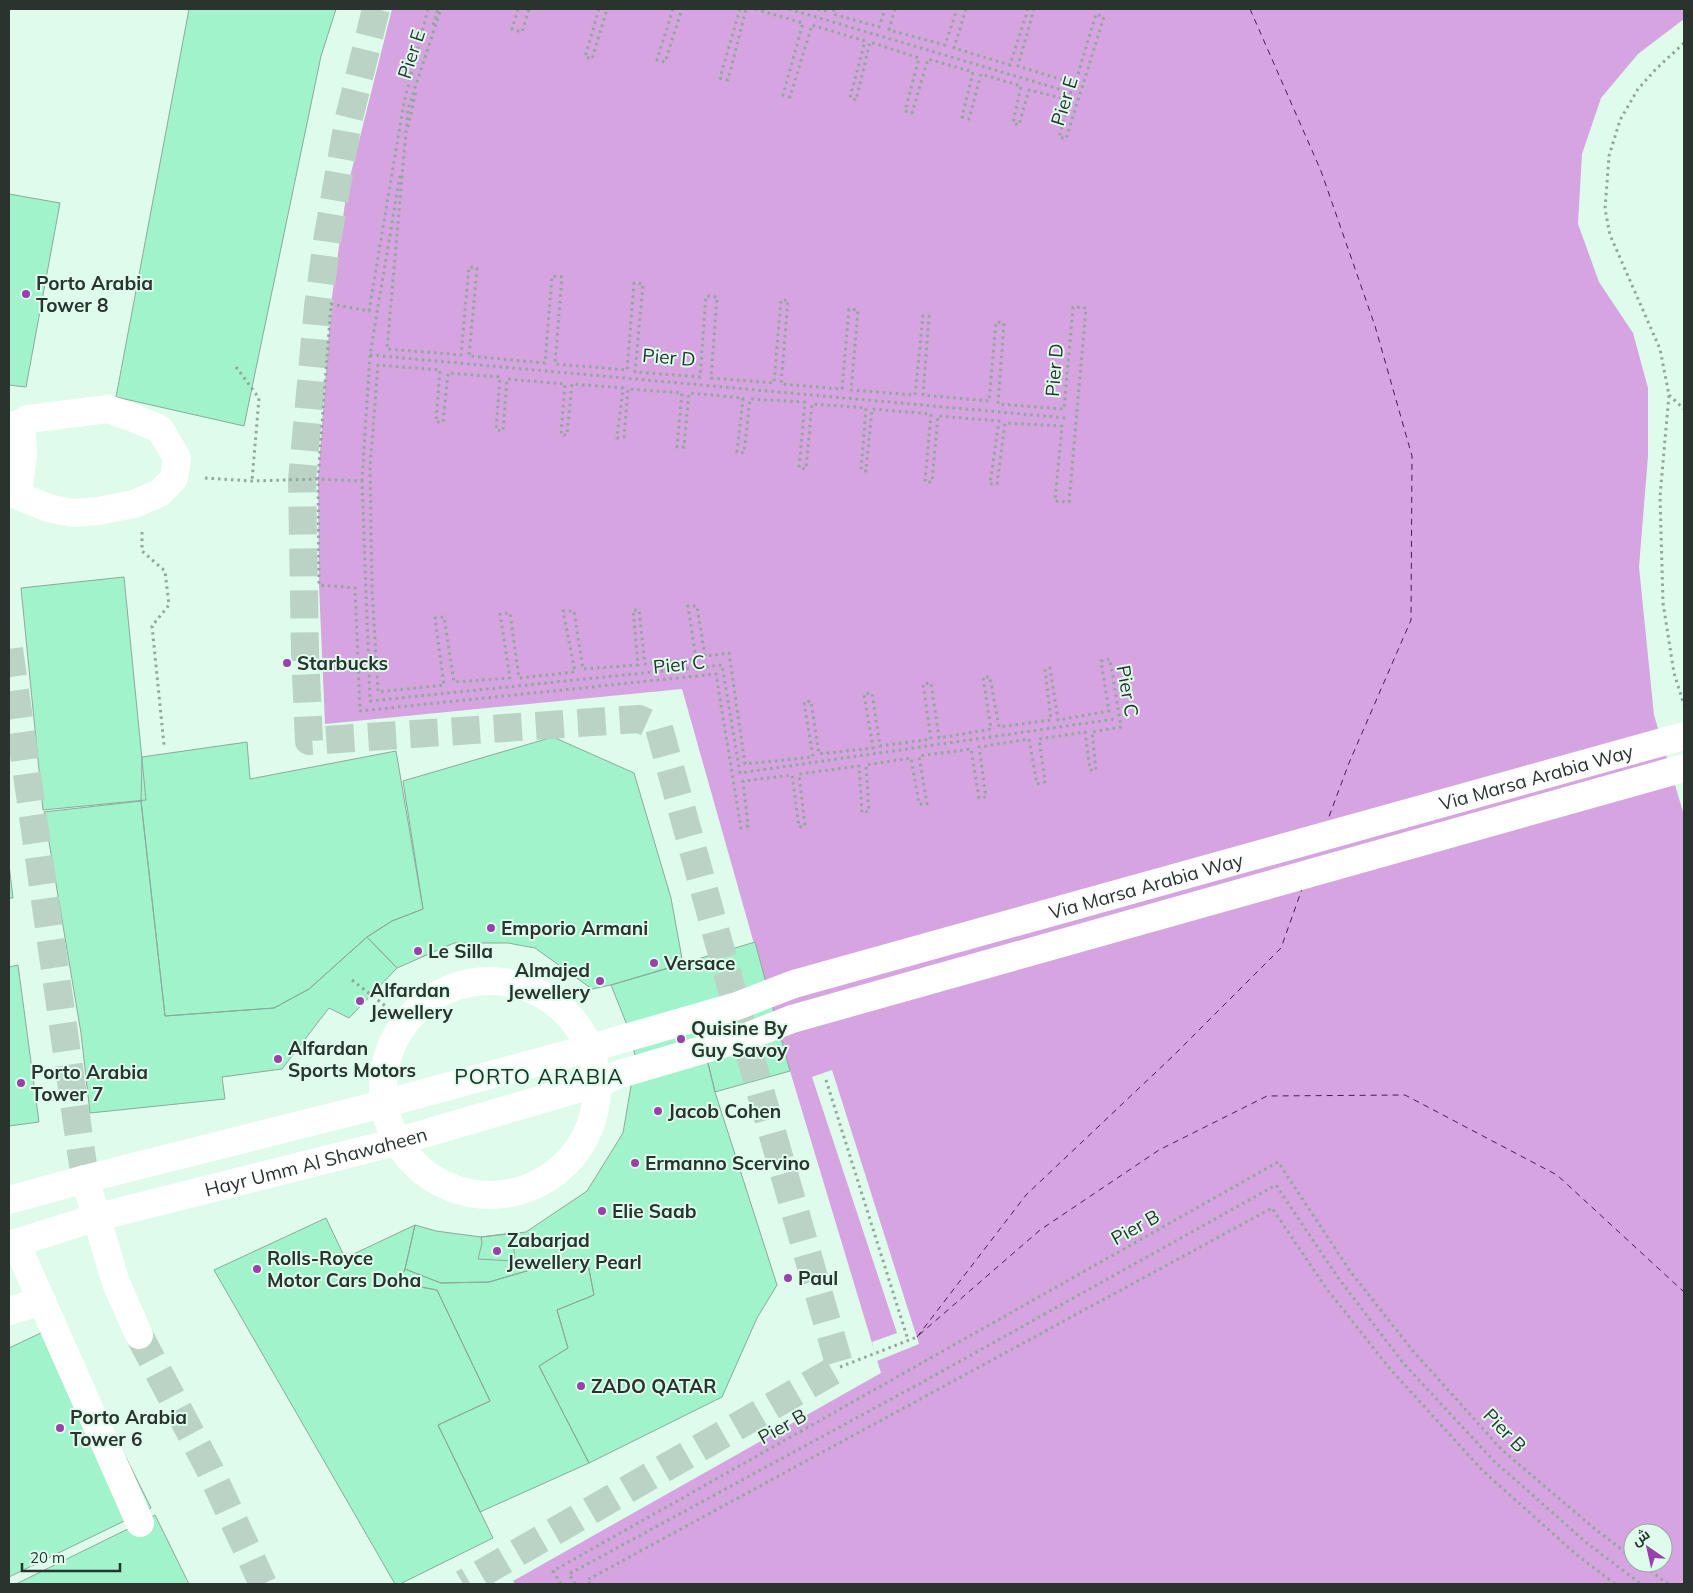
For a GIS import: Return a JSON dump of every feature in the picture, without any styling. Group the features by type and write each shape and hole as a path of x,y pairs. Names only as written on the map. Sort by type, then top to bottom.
{"street":[{"path":"108,409 160,429 177,458 174,478 160,493 134,504 98,511 73,513 48,508 13,493 23,454 15,425 28,419 108,409"},
{"name":"Via Marsa Arabia Way","path":"601,1044 737,1006 794,984 1682,738"},
{"name":"Via Marsa Arabia Way","path":"609,1079 746,1037 802,1017 1684,768"},
{"path":"478,982 506,982 533,989 557,1003 601,1044 609,1079 592,1124 572,1159 539,1184 500,1196 459,1192 423,1173 396,1142 383,1104 383,1075 391,1047 406,1022 426,1002 450,989 478,982"},
{"name":"Hayr Umm Al Shawaheen","path":"9,1200 383,1104 601,1044"},
{"name":"Hayr Umm Al Shawaheen","path":"13,1244 98,1217 396,1142 609,1079"},
{"path":"86,1179 116,1284 139,1335"},
{"path":"13,1244 42,1301 140,1523"},
{"path":"9,1311 42,1301"}],"path":[{"name":"Pier E","path":"318,479 332,304 369,311 404,102 428,9"},
{"name":"Pier E","path":"408,109 439,9"},
{"path":"439,9 411,108 370,355 362,481 370,701 722,665 740,773 1115,719"},
{"path":"518,9 512,29 522,32 529,9"},
{"path":"599,9 585,56 592,59 607,9"},
{"path":"673,9 657,60 665,62 682,9"},
{"path":"740,9 720,78 728,80 746,9"},
{"name":"Pier E","path":"755,9 803,24 783,95 790,97 812,25 865,41 850,98 856,100 870,42 919,58 905,112 912,113 928,59 973,72 962,117 969,119 981,74 1022,86 1013,123 1019,125 1029,90 1070,100 1059,137 1066,139 1104,17 1096,14 1075,84 1018,66 1034,9"},
{"path":"789,9 1076,94"},
{"path":"818,9 825,11 826,9"},
{"path":"834,9 833,14 879,28 885,9"},
{"path":"895,9 889,30 945,46 957,9"},
{"path":"966,9 954,48 1010,65 1028,9"},
{"path":"1684,42 1638,89 1620,120 1609,156 1605,209 1610,235 1660,349 1669,395 1660,496 1663,603 1674,673 1684,705"},
{"name":"Pier D","path":"370,467 378,366 440,370 436,422 443,422 448,373 500,377 496,430 502,431 507,379 565,384 561,435 567,435 572,384 623,388 616,438 624,437 628,389 682,393 677,447 684,447 689,393 743,398 737,452 744,453 750,398 805,402 799,468 806,469 812,404 866,408 861,470 866,471 872,409 931,414 925,482 932,482 938,416 999,422 990,484 997,484 1005,422 1062,426 1055,501 1069,502 1086,308 1073,307 1064,409 998,404 1004,323 996,322 989,401 923,395 929,316 922,316 915,395 851,390 858,310 849,309 842,389 781,384 788,300 781,300 774,383 710,378 718,297 706,296 700,377 635,372 643,284 634,283 627,370 555,364 562,276 552,276 545,362 469,356 477,268 469,267 462,355 387,349 408,109"},
{"path":"370,355 1066,418"},
{"path":"236,367 259,398 252,481"},
{"path":"1669,395 1684,410"},
{"name":"Pier C","path":"318,479 318,585 355,588 360,710 716,674 741,828 748,826 742,781 792,775 799,827 805,826 798,774 859,766 862,813 869,812 866,765 911,758 919,804 927,804 920,756 971,749 979,798 986,797 979,747 1029,739 1037,784 1046,782 1039,739 1084,732 1090,770 1096,770 1092,732 1121,728 1110,659 1101,660 1109,712 1058,720 1050,668 1044,669 1051,720 999,727 990,677 983,677 991,728 939,738 931,682 923,684 931,740 880,746 872,693 864,694 873,748 819,754 811,701 804,702 813,757 746,764 729,653 705,656 697,606 688,606 696,659 645,664 639,610 632,610 638,665 583,670 574,611 564,611 575,672 519,678 510,613 500,614 510,678 454,682 444,617 436,618 444,685 378,692 372,587 370,467"},
{"path":"174,478 252,481 318,479 362,481"},
{"path":"142,501 142,551 165,571 169,605 152,626 164,745"},
{"path":"352,980 406,1022"},
{"path":"826,1080 908,1340"},
{"name":"Pier B","path":"561,1584 553,1571 1278,1162 1350,1271 1413,1351 1502,1450 1595,1530 1623,1551"},
{"path":"575,1584 569,1574 1276,1185 1339,1279 1404,1364 1494,1461 1588,1544 1641,1584"},
{"path":"590,1584 587,1580 1272,1208 1326,1288 1391,1370 1483,1471 1576,1555 1615,1584"},
{"path":"840,1367 916,1337"},
{"path":"1653,1573 1668,1584"}],"shaded area":[{"path":"392,9 1684,9 1684,19 1638,54 1601,98 1582,154 1578,224 1599,282 1633,333 1648,388 1648,456 1639,567 1654,715 1684,815 1684,1584 515,1584 513,1581 881,1373 790,1071 682,689 325,724 319,585 318,479 331,304 347,189"}],"pier":[{"path":"832,1070 919,1344 877,1361 872,1342 897,1333 812,1077"}],"building":[{"path":"189,9 336,9 321,56 244,426 116,397"},
{"name":"Porto Arabia Tower 8","path":"9,194 60,203 26,387 9,385"},
{"path":"124,577 146,800 43,810 21,588"},
{"path":"553,737 634,773 671,898 683,964 592,989 535,948 508,943 454,943 397,968 367,937 392,921 423,909 403,781"},
{"path":"247,742 250,779 396,751 423,909 392,921 367,937 309,989 274,1008 165,1016 141,801 142,757"},
{"path":"141,801 165,1016 274,1008 309,989 367,937 397,968 349,1018 329,1008 282,1069 222,1077 225,1099 90,1113 81,1033 44,812"},
{"path":"9,865 13,898 9,898"},
{"path":"755,942 790,1071 715,1092 707,1059 635,1055 627,1025 611,985"},
{"name":"Porto Arabia Tower 7","path":"18,965 39,1122 9,1126 9,967"},
{"path":"707,1059 715,1092 777,1285 757,1318 722,1397 589,1463 539,1366 568,1348 557,1310 594,1295 587,1259 537,1268 489,1282 441,1283 405,1269 415,1225 436,1231 481,1237 526,1232 587,1191 623,1133 632,1080"},
{"path":"326,1218 345,1258 415,1225 405,1269 399,1283 437,1290 490,1401 438,1425 493,1538 400,1584 395,1584 214,1270"},
{"name":"Zabarjad Jewellery Pearl","path":"512,1233 515,1261 478,1259 482,1243 481,1237"},
{"path":"587,1259 594,1295 557,1310 568,1348 539,1366 589,1463 480,1512 438,1425 490,1401 437,1290 399,1283 405,1269 441,1283 489,1282 537,1268"},
{"name":"Porto Arabia Tower 6","path":"60,1324 151,1508 9,1577 9,1348"},
{"path":"155,1515 189,1584 16,1584 140,1523"}],"ferry route":[{"path":"1250,9 1321,171 1375,326 1412,456 1411,620 1349,763 1327,822"},
{"path":"917,1337 1026,1195 1173,1056 1281,948 1302,889"},
{"path":"919,1335 1040,1230 1159,1150 1267,1096 1405,1095 1557,1175 1684,1292"}],"tunnel":[{"path":"376,9 348,122 327,241 318,307 302,480 305,652 309,741 639,719 659,728 757,1080 840,1367 463,1584"},
{"path":"9,649 85,1179"},
{"path":"139,1335 210,1470 263,1584"}],"place":[{"name":"Porto Arabia Tower 8","path":"26,294"},
{"name":"Starbucks","path":"287,663"},
{"name":"Emporio Armani","path":"491,928"},
{"name":"Le Silla","path":"418,951"},
{"name":"Versace","path":"654,963"},
{"name":"Almajed Jewellery","path":"600,981"},
{"name":"Alfardan Jewellery","path":"360,1001"},
{"name":"Quisine By Guy Savoy","path":"681,1039"},
{"name":"Alfardan Sports Motors","path":"278,1059"},
{"name":"Porto Arabia Tower 7","path":"21,1083"},
{"name":"Jacob Cohen","path":"658,1111"},
{"name":"Ermanno Scervino","path":"635,1163"},
{"name":"Elie Saab","path":"602,1211"},
{"name":"Zabarjad Jewellery Pearl","path":"497,1251"},
{"name":"Rolls-Royce Motor Cars Doha","path":"257,1269"},
{"name":"Paul","path":"788,1278"},
{"name":"ZADO QATAR","path":"581,1386"},
{"name":"Porto Arabia Tower 6","path":"60,1428"}],"district":[{"name":"PORTO ARABIA","path":"539,1076"}]}
